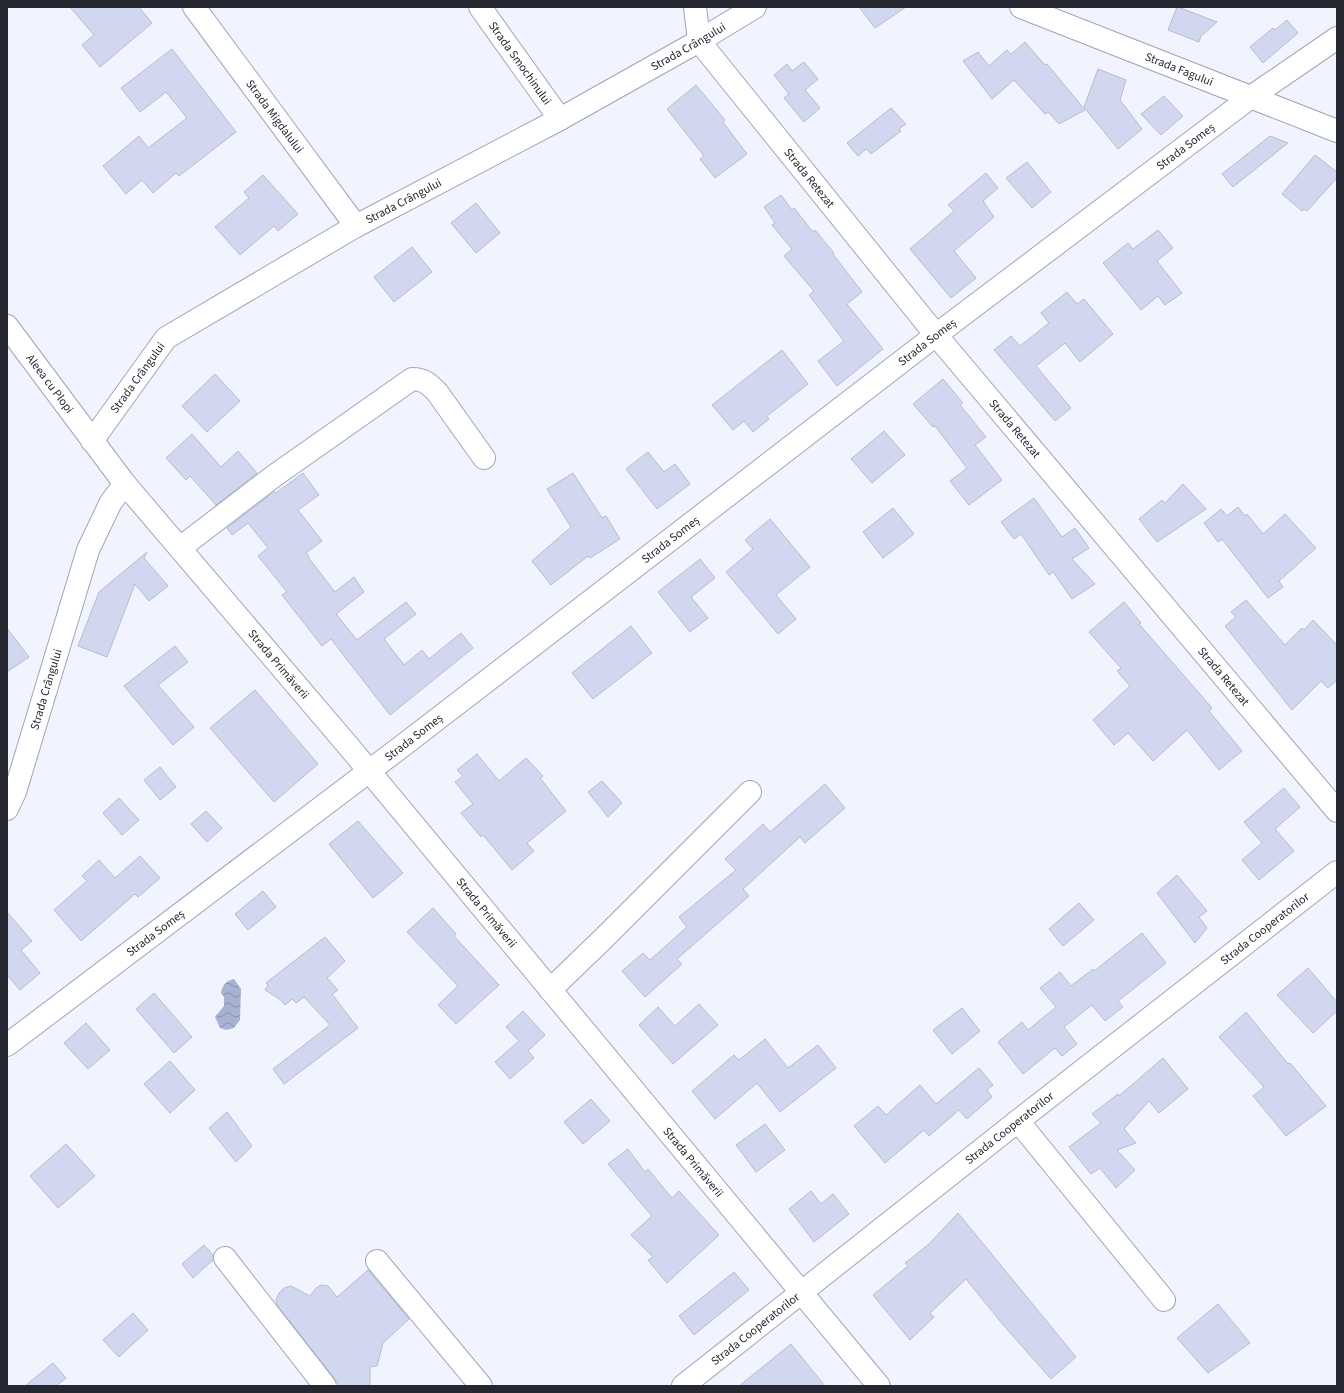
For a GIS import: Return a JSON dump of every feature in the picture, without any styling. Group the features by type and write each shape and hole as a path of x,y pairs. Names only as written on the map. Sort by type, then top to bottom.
{"street":[{"name":"Strada Migdalului","path":"194,7 356,226"},
{"name":"Strada Smochinului","path":"480,7 560,118"},
{"path":"695,7 699,42"},
{"name":"Strada Crângului","path":"92,441 166,338 356,226 560,118 699,42 755,7"},
{"name":"Strada Fagului","path":"1021,7 1337,131"},
{"name":"Strada Someș","path":"7,1045 369,771 936,335 1251,97 1337,38"},
{"name":"Strada Retezat","path":"699,42 936,335 1337,811"},
{"name":"Aleea cu Plopi","path":"7,326 92,441"},
{"path":"180,548 274,476 412,379 421,379 437,392 484,458"},
{"name":"Strada Primăverii","path":"92,441 126,484 369,771 802,1291 879,1386"},
{"name":"Strada Crângului","path":"10,795 88,550 111,502 126,484"},
{"path":"550,990 750,792"},
{"name":"Strada Cooperatorilor","path":"683,1386 1018,1121 1337,872"},
{"path":"1018,1121 1164,1300"},
{"path":"225,1258 325,1386"},
{"path":"376,1261 481,1386"}],"water":[{"path":"234,979 241,989 240,1020 234,1028 226,1030 220,1028 215,1017 224,1006 224,997 221,993 225,983"}],"building":[{"path":"70,7 139,7 152,23 100,67 82,45 94,35"},
{"path":"859,7 906,7 875,28"},
{"path":"1177,7 1217,22 1201,36 1199,42 1168,30"},
{"path":"1287,20 1298,33 1263,63 1250,47 1273,28 1275,30"},
{"path":"1025,42 1045,65 1047,64 1085,110 1059,124 1048,112 1045,114 1014,80 992,99 963,61 978,52 989,66 1007,50 1011,54"},
{"path":"172,49 236,132 179,176 176,173 153,193 142,180 126,194 103,166 139,136 148,148 187,118 166,92 140,112 121,88"},
{"path":"804,62 818,79 805,90 820,108 804,122 784,98 789,94 774,75 787,64 792,71"},
{"path":"1098,69 1126,80 1120,100 1142,129 1118,149 1084,107"},
{"path":"696,85 725,120 723,122 747,154 715,178 700,159 704,156 667,109"},
{"path":"1164,96 1183,116 1161,135 1141,114"},
{"path":"891,108 906,124 899,129 901,131 871,154 866,149 858,156 847,143"},
{"path":"1270,136 1288,143 1233,187 1222,174"},
{"path":"1315,155 1337,172 1337,178 1307,211 1304,209 1302,211 1282,194"},
{"path":"1027,162 1051,192 1032,208 1006,178"},
{"path":"986,173 998,188 983,201 994,217 954,251 976,278 951,298 910,249 954,211 948,205"},
{"path":"263,175 298,214 278,231 274,226 240,255 215,227 249,198 244,192"},
{"path":"781,195 792,210 794,208 813,232 815,230 834,253 833,254 862,292 847,304 883,349 837,386 818,361 844,341 809,295 814,291 784,256 792,249 772,225 775,223 764,207"},
{"path":"476,203 500,233 476,253 451,223"},
{"path":"1158,230 1173,248 1157,261 1182,293 1165,305 1158,296 1141,310 1103,263 1128,243 1133,249"},
{"path":"412,247 432,272 394,302 374,277"},
{"path":"1067,292 1077,304 1084,299 1113,334 1080,362 1065,343 1036,366 1071,408 1055,421 994,350 1011,336 1020,346 1049,323 1041,313"},
{"path":"782,350 808,384 767,416 769,419 753,432 744,421 733,430 712,405"},
{"path":"215,374 240,401 207,432 182,406"},
{"path":"943,379 963,403 960,405 986,437 975,445 1002,480 969,505 950,481 967,468 935,426 933,427 913,404"},
{"path":"884,431 905,455 872,483 851,459"},
{"path":"192,434 221,467 238,451 257,473 216,505 190,476 186,480 166,458"},
{"path":"648,452 664,472 675,464 690,484 657,509 626,469"},
{"path":"303,473 319,495 298,510 322,541 306,553 335,592 354,577 364,592 336,614 357,640 406,602 416,614 384,639 404,665 422,650 429,659 461,633 473,648 390,715 331,639 322,646 282,595 287,592 258,556 268,548 248,523 232,535 227,528 274,492 276,493"},
{"path":"573,473 602,518 606,516 620,539 590,558 588,556 551,585 532,561 571,527 547,489"},
{"path":"1183,484 1206,509 1157,542 1139,519 1162,500 1165,503"},
{"path":"1034,498 1062,537 1075,528 1089,548 1072,559 1095,584 1072,599 1053,572 1049,575 1021,534 1014,539 1001,522"},
{"path":"1238,507 1245,516 1247,514 1263,534 1285,514 1316,548 1279,581 1283,587 1268,598 1222,539 1218,542 1204,523 1221,509 1227,516"},
{"path":"893,508 914,534 883,558 863,532"},
{"path":"770,519 810,567 776,595 796,619 778,634 726,572 753,549 745,540"},
{"path":"147,552 144,558 168,586 149,601 135,584 107,657 78,646 99,592"},
{"path":"700,559 715,578 691,597 708,618 690,632 658,592"},
{"path":"1246,600 1285,645 1302,628 1304,630 1313,620 1337,645 1337,680 1328,688 1321,681 1292,710 1225,626 1236,617 1231,612"},
{"path":"1124,602 1141,623 1139,624 1212,708 1209,711 1242,751 1219,770 1187,730 1153,761 1128,733 1114,745 1093,720 1130,686 1117,671 1121,668 1089,632"},
{"path":"631,626 652,653 593,699 572,673"},
{"path":"7,628 29,657 7,672"},
{"path":"175,646 188,662 158,685 194,727 173,745 124,686"},
{"path":"255,690 318,764 274,802 210,728"},
{"path":"477,754 499,781 526,758 543,776 540,778 566,811 527,843 534,851 512,870 483,835 481,837 461,813 473,804 455,782 463,776 457,770"},
{"path":"160,767 176,787 160,800 144,780"},
{"path":"602,781 622,803 608,817 588,792"},
{"path":"825,784 845,808 805,843 800,837 743,889 749,896 677,959 682,964 645,997 622,971 643,953 650,960 687,927 679,917 736,870 725,859 763,824 770,832"},
{"path":"1284,788 1300,807 1275,829 1294,851 1259,880 1242,860 1262,843 1244,822"},
{"path":"119,798 139,820 122,835 103,813"},
{"path":"206,811 222,828 207,842 191,824"},
{"path":"358,821 403,873 373,898 329,844"},
{"path":"140,856 160,878 138,897 135,894 81,941 54,910 87,881 82,876 99,860 115,878"},
{"path":"1177,875 1207,911 1199,917 1207,928 1195,943 1157,893"},
{"path":"263,891 276,907 248,930 235,914"},
{"path":"1079,903 1094,920 1063,946 1049,929"},
{"path":"433,908 456,934 454,936 499,985 456,1024 438,1005 458,986 407,932"},
{"path":"7,912 32,941 21,950 40,973 20,990 7,975"},
{"path":"1142,933 1166,963 1118,1001 1123,1007 1105,1021 1092,1005 1064,1027 1077,1044 1062,1056 1055,1048 1023,1074 998,1042 1022,1022 1028,1030 1056,1007 1040,988 1060,972 1071,986 1093,969 1094,971"},
{"path":"325,937 345,961 327,978 338,990 332,994 358,1028 284,1084 273,1069 330,1025 304,997 296,1003 292,999 285,1005 281,1000 265,990 268,985 266,983"},
{"path":"1308,968 1337,1002 1337,1011 1313,1033 1277,995"},
{"path":"154,993 192,1037 174,1053 136,1009"},
{"path":"699,1004 718,1025 673,1064 639,1025 658,1007 675,1026"},
{"path":"962,1008 980,1031 952,1054 933,1030"},
{"path":"523,1011 545,1035 528,1051 534,1058 510,1079 495,1062 519,1041 506,1027"},
{"path":"1246,1012 1288,1064 1290,1063 1326,1106 1286,1136 1253,1096 1264,1087 1219,1037"},
{"path":"86,1023 110,1050 88,1069 64,1043"},
{"path":"765,1039 788,1068 818,1045 836,1068 780,1112 757,1083 715,1119 692,1091 734,1055 739,1060"},
{"path":"1163,1058 1188,1089 1159,1113 1149,1101 1124,1129 1136,1143 1117,1150 1135,1170 1116,1188 1100,1168 1091,1174 1069,1147 1101,1123 1092,1114 1118,1094 1119,1096"},
{"path":"170,1061 195,1090 170,1113 144,1084"},
{"path":"979,1068 993,1085 987,1090 992,1097 967,1119 959,1110 929,1136 924,1130 885,1163 854,1126 878,1106 886,1115 920,1085 936,1104"},
{"path":"591,1099 610,1121 583,1144 564,1122"},
{"path":"227,1112 252,1146 236,1162 209,1128"},
{"path":"765,1124 785,1150 756,1172 736,1145"},
{"path":"66,1144 95,1176 58,1208 30,1176"},
{"path":"628,1149 645,1172 648,1169 672,1198 679,1191 719,1235 667,1283 648,1260 653,1257 631,1235 652,1216 608,1164"},
{"path":"811,1191 821,1204 833,1194 849,1214 814,1242 789,1209"},
{"path":"958,1213 1076,1357 1051,1379 1004,1326 966,1279 930,1313 934,1317 910,1340 873,1295 908,1266 905,1263 929,1244"},
{"path":"204,1245 213,1255 213,1260 193,1278 182,1264"},
{"path":"368,1270 409,1319 383,1343 377,1366 370,1367 370,1386 340,1386 277,1305 276,1300 279,1293 284,1288 291,1286 310,1296 316,1288 321,1285 328,1286 337,1297"},
{"path":"734,1272 749,1290 694,1335 679,1316"},
{"path":"1218,1304 1250,1343 1208,1373 1177,1338"},
{"path":"133,1313 148,1330 119,1357 103,1340"},
{"path":"791,1344 825,1386 739,1386"},
{"path":"53,1363 66,1378 56,1386 25,1386"}]}
